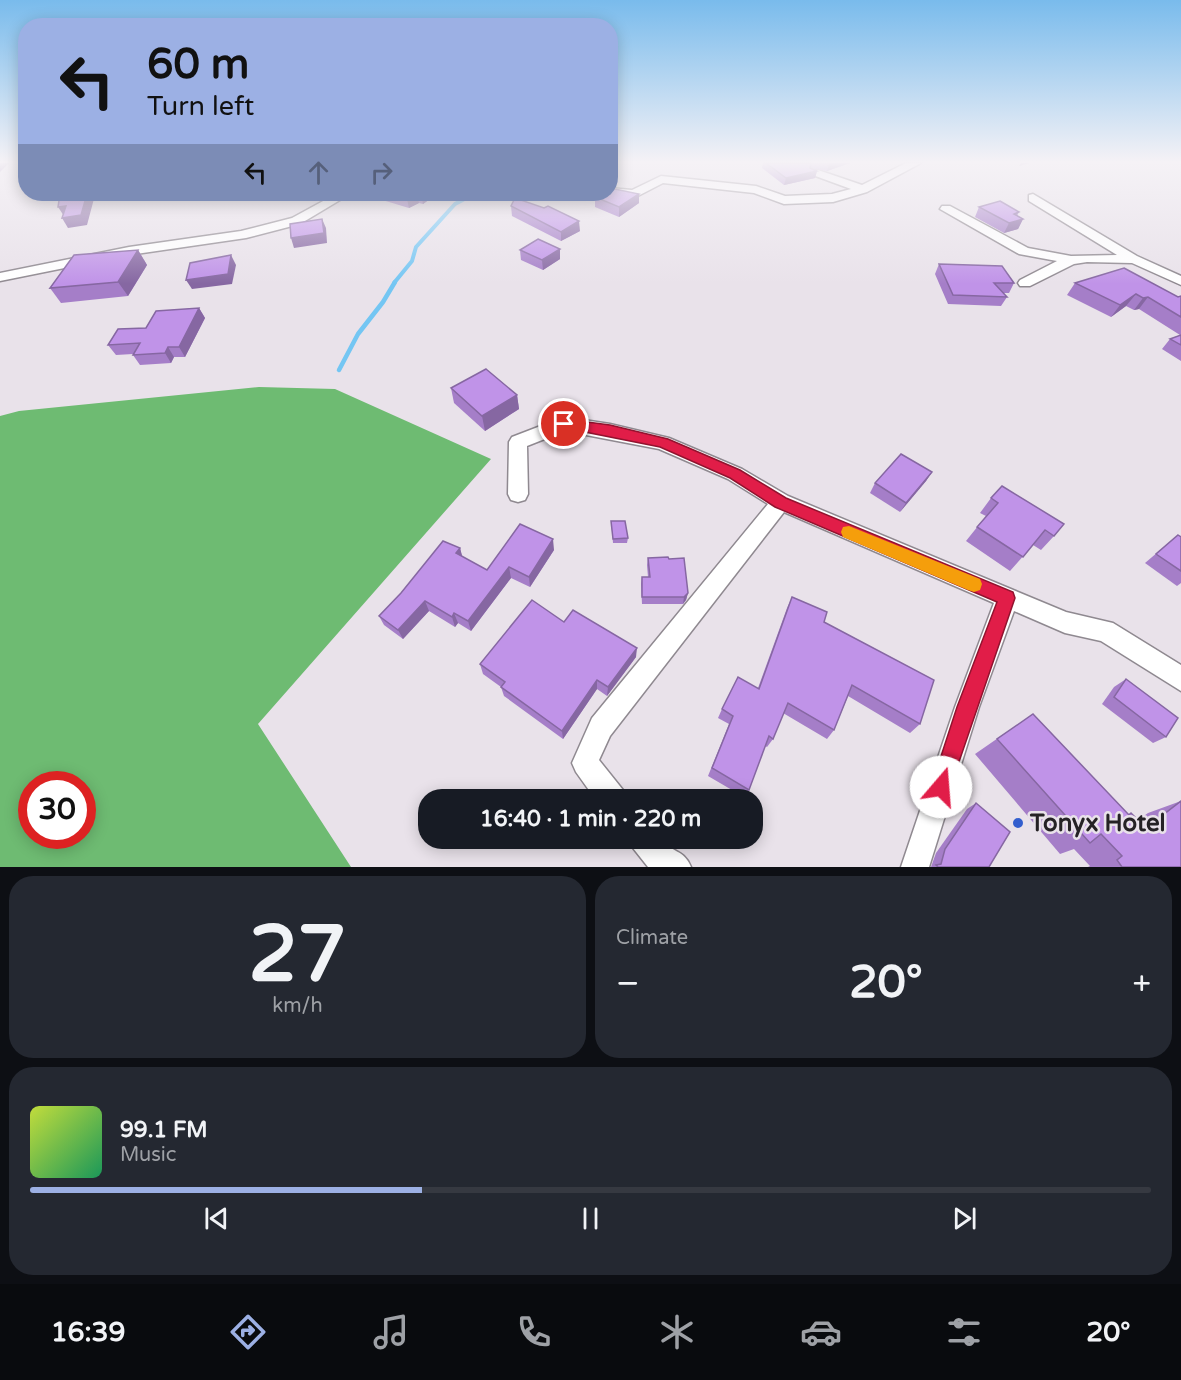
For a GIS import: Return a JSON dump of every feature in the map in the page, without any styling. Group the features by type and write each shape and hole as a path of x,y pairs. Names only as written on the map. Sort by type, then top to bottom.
{"street":[{"path":"0,277 129,251 241,236 296,221 327,203"},
{"path":"1042,203 1134,259 1181,281"},
{"path":"946,209 1024,251 1071,260 1134,259"},
{"path":"1025,283 1071,260"},
{"path":"518,494 519,442 564,424 610,430 663,443 735,474 780,502 1065,622 1105,632 1150,657 1181,679"},
{"path":"605,789 585,763 601,727 780,502"},
{"path":"915,867 967,707 1007,598"},
{"path":"651,849 655,855 677,867"}],"green space":[{"path":"259,387 335,389 491,459 258,724 351,867 0,867 0,416 19,411"}],"building":[{"path":"59,203 84,203 81,215 62,218 66,206 58,207"},
{"path":"512,203 531,203 544,208 548,206 579,221 561,232 511,206"},
{"path":"611,203 624,203 619,207"},
{"path":"1004,203 1019,212 1014,214 1023,219 1009,223 979,207"},
{"path":"322,219 324,233 291,238 290,224"},
{"path":"538,239 560,249 542,260 520,250"},
{"path":"138,250 118,282 50,288 74,255"},
{"path":"231,255 228,274 186,280 190,263"},
{"path":"939,264 1002,266 1014,283 994,283 1007,297 953,295"},
{"path":"1124,268 1178,297 1181,296 1181,317 1148,297 1143,298 1136,294 1120,305 1075,283"},
{"path":"199,308 179,347 168,347 165,353 133,355 140,343 108,345 118,329 146,328 156,311"},
{"path":"1181,335 1181,345 1170,339"},
{"path":"486,369 517,395 482,416 451,388"},
{"path":"901,454 932,472 906,503 875,483"},
{"path":"1002,486 1064,524 1054,536 1045,530 1023,557 977,527 998,503 991,498"},
{"path":"611,521 625,521 628,538 613,539"},
{"path":"520,524 553,539 529,577 509,567 468,621 454,613 452,617 425,601 398,630 379,616 401,593 443,541 460,548 456,553 487,570"},
{"path":"1178,535 1181,537 1181,571 1156,554"},
{"path":"668,557 669,559 684,558 688,593 684,597 642,597 642,577 650,577 648,558"},
{"path":"792,597 827,612 824,622 934,680 920,724 852,685 834,730 788,703 773,739 769,736 749,789 747,789 712,768 733,716 722,709 738,677 759,689"},
{"path":"532,600 564,622 573,610 637,648 608,687 597,680 562,731 501,687 505,682 480,664"},
{"path":"1126,679 1178,718 1166,737 1114,697"},
{"path":"1033,714 1129,815 1131,813 1146,828 1181,801 1181,867 1122,867 1117,860 1122,856 1101,834 1090,843 997,739"},
{"path":"976,803 1010,832 989,867 938,867 936,865 941,864 945,849"}],"waterway":[{"path":"394,283 412,261 416,247 456,203"},
{"path":"339,370 358,334 383,302 395,282"}],"slow traffic":[{"path":"849,532 974,584"}],"place":[{"name":"Tonyx Hotel","path":"1018,823"}],"route":[{"path":"564,424 610,430 663,443 735,474 780,502 817,519 1007,598 967,707 941,787"}]}
